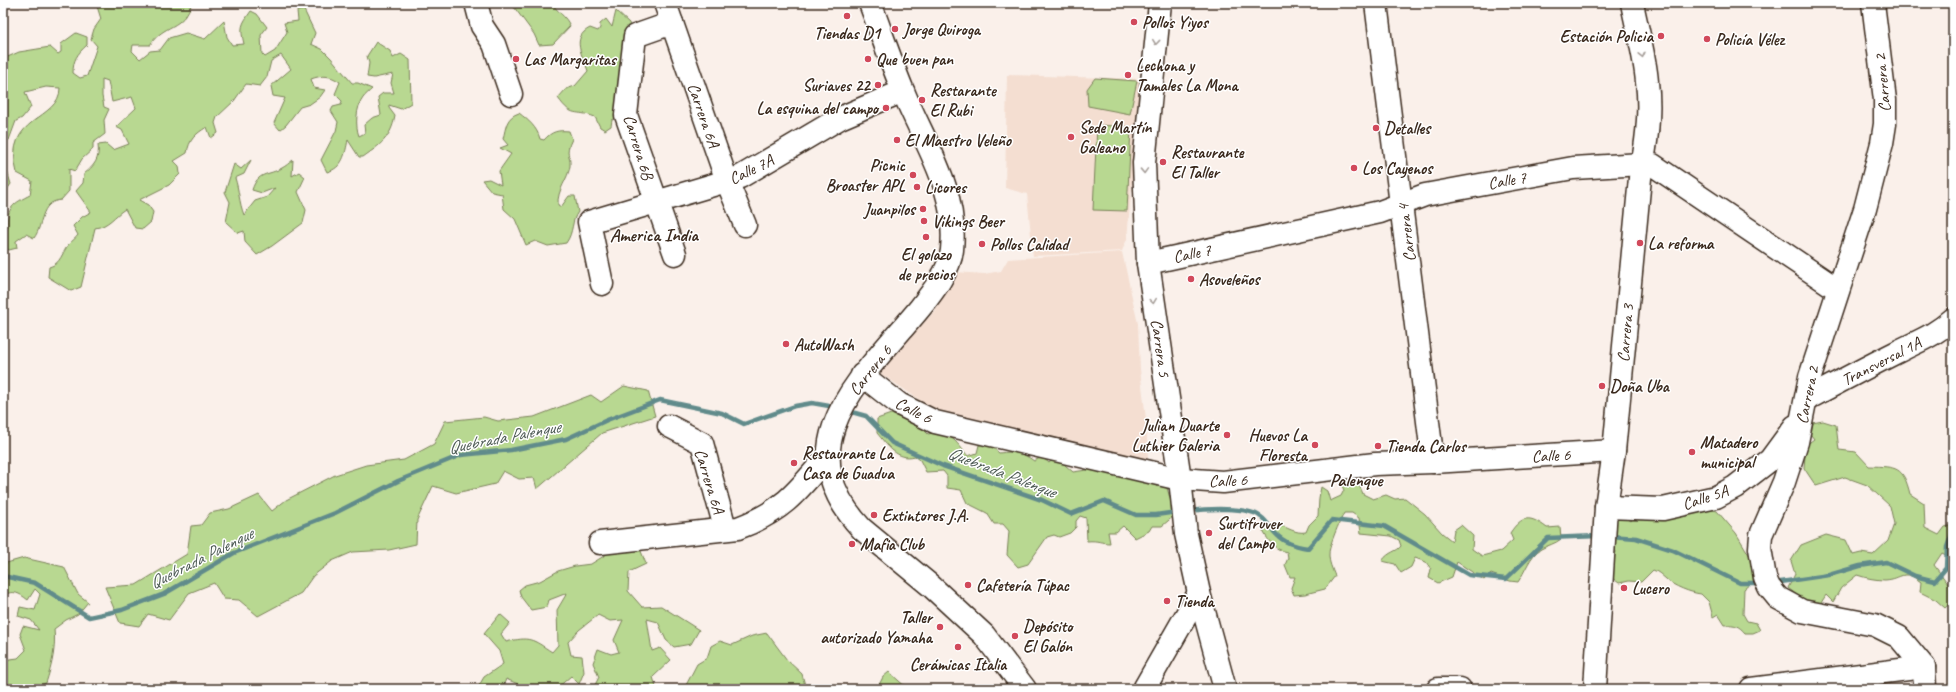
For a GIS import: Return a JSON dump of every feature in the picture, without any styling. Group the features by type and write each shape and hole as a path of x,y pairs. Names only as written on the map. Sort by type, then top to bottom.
{"street":[{"path":"476,3 482,26 494,44 511,94"},
{"name":"Carrera 6","path":"870,3 903,91 946,187 953,221 952,252 937,288 857,382 833,428 829,439 829,454 833,482 844,508 852,518 931,586 984,635 1025,689"},
{"name":"Carrera 5","path":"1160,3 1144,163 1148,263 1181,488 1186,534 1199,593 1225,689"},
{"name":"Carrera 4","path":"1376,3 1433,462"},
{"name":"Carrera 3","path":"1595,689 1606,507 1614,451 1642,164 1649,109 1647,82 1632,3"},
{"name":"Carrera 2","path":"1873,3 1885,100 1885,124 1882,143 1865,209 1837,289 1810,377 1807,399 1797,442 1784,482 1761,535 1760,548 1763,571 1769,587 1778,598 1802,611 1875,625 1899,637 1924,667"},
{"name":"Carrera 6B","path":"669,13 635,36 626,115 675,254"},
{"name":"Carrera 6A","path":"669,13 727,181 745,225"},
{"name":"Calle 7A","path":"602,284 589,222 740,177 840,118 903,91"},
{"name":"Calle 7","path":"1148,263 1380,212 1426,195 1573,168 1642,164 1653,165 1837,289"},
{"name":"Transversal 1A","path":"1807,399 1919,342 1937,332 1953,319"},
{"name":"Calle 6","path":"857,382 935,422 1181,488 1375,464 1614,451"},
{"name":"Calle 5A","path":"1606,507 1663,509 1716,496 1736,487 1770,460 1784,444 1796,426 1807,399"},
{"name":"Carrera 6A","path":"669,426 702,443 724,528"},
{"path":"600,543 724,528 738,528 753,523 780,507 804,486 829,454"},
{"path":"1144,689 1199,593"},
{"path":"1750,689 1924,667 1925,689"},
{"path":"1438,689 1460,689"}],"shaded area":[{"name":"Sede Martín Galeano","path":"1007,75 1141,79 1127,239 1122,251 1033,256 1027,194 1005,188"},
{"path":"1122,252 1138,324 1140,369 1146,419 1148,459 1080,447 933,409 877,371 935,311 955,272 984,274 1001,271 1008,259"}],"green space":[{"path":"96,3 192,3 188,12 178,23 161,33 150,45 133,45 132,51 140,59 150,51 160,50 169,38 186,33 205,39 224,21 227,37 232,45 244,44 242,26 251,11 257,14 267,27 261,35 262,54 265,57 275,51 287,32 284,23 298,21 297,11 304,10 315,33 311,44 322,49 352,83 358,83 372,89 364,97 359,106 357,122 359,136 365,133 364,125 372,118 381,115 378,97 383,93 394,93 391,83 393,74 374,78 367,77 369,63 367,56 376,42 390,51 393,58 401,54 410,60 411,103 401,109 389,105 389,108 395,116 393,124 388,135 375,149 363,157 359,157 348,140 340,164 327,172 321,160 336,131 338,122 331,111 333,107 341,105 342,101 335,94 340,82 326,76 311,79 314,88 325,90 320,97 310,104 300,107 286,125 280,130 274,123 285,98 273,96 271,86 291,69 281,55 271,61 267,77 260,86 246,84 234,101 217,117 215,123 218,133 211,138 207,127 193,138 189,144 187,153 174,161 179,166 180,174 169,185 139,200 148,205 153,212 151,222 143,229 135,228 125,209 108,223 95,228 81,287 71,291 48,277 49,267 59,261 69,244 78,235 73,226 82,217 91,212 76,191 83,183 84,174 96,162 98,145 106,144 113,150 129,144 122,130 116,127 136,108 132,97 112,102 108,81 102,79 102,96 104,107 109,109 104,120 105,134 93,143 93,149 82,159 75,171 69,169 69,191 61,200 54,202 45,209 34,238 26,234 16,241 17,248 9,250 3,246 3,234 8,227 8,215 15,204 30,195 32,181 17,173 15,154 17,140 24,130 58,99 60,88 46,87 25,92 31,107 22,118 16,121 9,140 3,141 3,59 19,52 50,47 58,54 61,52 61,44 76,33 87,37 87,45 76,58 73,73 80,78 87,76 97,46 91,39 94,29 101,19"},
{"path":"511,3 552,3 570,26 553,44 539,45 534,34"},
{"path":"616,11 629,23 632,36 620,116 612,120 611,126 605,130 600,127 595,117 567,109 558,98 566,89 575,86 588,71 581,53 579,42 584,32 590,28 598,31 600,24 606,19 612,27"},
{"path":"1095,78 1137,81 1130,114 1088,106 1087,89"},
{"path":"519,113 534,127 540,139 544,140 555,132 569,131 572,139 568,148 570,162 569,171 558,199 558,205 561,207 569,196 575,196 578,212 574,219 569,239 566,243 548,246 535,241 526,245 515,219 504,209 502,194 492,192 482,180 489,179 501,185 499,171 511,154 500,148 508,145 503,139 506,127 511,117"},
{"path":"1097,125 1131,127 1127,211 1093,210"},
{"path":"251,160 244,174 235,178 244,215 255,201 267,197 275,188 262,193 252,190 254,184 260,177 282,168 293,160 292,176 299,172 305,177 298,192 306,210 303,223 257,255 245,242 244,231 238,233 226,222 230,202 225,192 234,164 241,169"},
{"path":"3,168 7,171 11,184 3,195"},
{"path":"624,386 648,391 655,416 602,433 537,489 534,478 519,479 503,471 495,484 456,493 433,486 417,520 416,544 389,550 353,552 332,561 313,576 301,593 258,616 239,600 224,599 214,583 189,593 169,620 148,614 139,626 120,623 105,587 136,585 187,554 191,526 201,525 210,513 229,509 259,495 272,511 286,500 335,475 366,465 404,460 434,444 445,421 484,417 498,421 534,417 591,395 601,402"},
{"path":"891,414 919,425 928,434 941,433 946,435 955,441 968,456 977,453 979,445 988,443 999,453 1018,453 1034,461 1042,457 1049,463 1056,457 1073,472 1093,469 1100,473 1114,473 1120,477 1133,475 1145,482 1167,488 1175,515 1162,526 1152,526 1149,531 1135,538 1123,526 1116,532 1108,532 1110,543 1087,541 1086,518 1080,516 1076,521 1076,527 1070,533 1059,537 1054,535 1047,537 1028,564 1018,567 1007,555 1009,531 1003,524 994,524 987,513 967,503 961,490 947,488 947,476 943,471 926,472 920,460 915,456 903,456 893,451 877,433 877,419"},
{"path":"1823,421 1836,425 1839,450 1856,452 1869,466 1892,468 1901,473 1905,478 1910,494 1924,503 1925,528 1939,535 1945,527 1953,525 1953,559 1942,553 1934,565 1952,589 1953,601 1945,608 1936,600 1920,592 1921,582 1906,575 1891,579 1878,580 1857,575 1841,588 1833,602 1826,595 1819,606 1807,603 1788,588 1795,574 1791,561 1801,545 1826,535 1846,540 1853,555 1861,553 1873,555 1888,541 1894,524 1890,506 1867,485 1845,477 1816,486 1804,468 1806,445 1814,439 1808,431 1812,423"},
{"path":"1344,475 1356,482 1363,494 1373,499 1386,495 1395,499 1405,498 1425,514 1442,533 1452,541 1454,530 1461,525 1473,536 1472,549 1482,556 1501,551 1513,540 1510,533 1522,520 1531,519 1547,528 1560,527 1561,539 1541,549 1534,555 1518,582 1510,581 1491,574 1484,580 1457,562 1452,577 1438,583 1429,578 1431,569 1426,562 1415,558 1411,567 1401,573 1395,564 1382,561 1387,555 1401,546 1399,540 1391,536 1361,533 1359,518 1352,513 1344,513 1329,551 1330,563 1335,576 1325,589 1294,595 1291,588 1295,577 1290,577 1285,565 1288,558 1287,552 1273,545 1263,531 1277,524 1295,531 1306,532 1309,525 1318,516 1321,487 1327,491 1330,501 1341,496 1344,490 1340,482"},
{"path":"1696,505 1717,511 1736,533 1754,563 1756,579 1744,589 1743,614 1747,621 1756,623 1760,630 1753,633 1745,633 1736,626 1725,625 1718,614 1713,617 1709,602 1701,594 1687,591 1678,587 1653,570 1641,582 1629,581 1619,583 1612,578 1616,552 1613,543 1614,521 1622,515 1631,521 1637,516"},
{"path":"620,546 639,546 646,564 629,572 628,591 642,607 661,606 699,630 691,644 674,647 666,640 658,622 647,619 652,651 660,648 671,660 653,677 656,687 654,689 593,689 599,677 593,663 598,649 611,654 619,652 614,640 623,620 610,621 598,615 579,630 568,642 571,655 582,656 584,672 579,684 571,676 556,689 519,689 518,684 506,679 502,689 477,689 484,677 503,664 499,651 484,634 500,614 510,623 501,634 506,642 526,639 540,644 552,652 558,645 557,610 567,593 549,600 547,607 531,610 521,597 519,590 525,585 540,581 558,571 575,566 591,564"},
{"path":"24,558 64,567 78,594 88,602 78,614 66,620 54,629 53,656 46,683 31,689 3,689 3,660 18,658 26,650 20,634 23,626 39,630 31,620 18,616 20,607 35,610 40,594 35,589 28,600 16,593 3,595 3,564"},
{"path":"767,633 787,660 802,674 806,689 684,689 697,664 707,658 711,646 720,641 732,645 752,636"},
{"path":"889,672 908,689 877,689 883,677"}],"waterway":[{"name":"Quebrada Palenque","path":"3,576 35,583 89,617 122,610 164,594 234,553 335,513 398,481 461,455 511,450 566,439 607,420 660,400 722,413 744,424 795,406 812,403 835,407"},
{"name":"Quebrada Palenque","path":"848,411 866,416 892,443 943,466 1042,500 1071,514 1104,501 1136,515 1156,515 1177,512"},
{"name":"Quebrada Palenque","path":"1189,511 1226,509 1247,511 1263,519 1275,533 1286,542 1308,548 1332,520 1384,526 1469,575 1506,579 1548,538 1598,536"},
{"name":"Quebrada Palenque","path":"1774,583 1829,575 1860,566 1886,562 1915,576 1935,581 1946,568 1947,547 1953,531"},
{"name":"Quebrada Palenque","path":"1610,536 1636,538 1673,550 1740,583 1760,583"}],"place":[{"name":"Tiendas D1","path":"847,16"},
{"name":"Pollos Yiyos","path":"1134,22"},
{"name":"Jorge Quiroga","path":"895,29"},
{"name":"Estación Policia","path":"1661,36"},
{"name":"Policía Vélez","path":"1707,39"},
{"name":"Las Margaritas","path":"516,59"},
{"name":"Que buen pan","path":"868,59"},
{"name":"Lechona y Tamales La Mona","path":"1128,75"},
{"name":"Suriaves 22","path":"878,85"},
{"name":"Restarante El Rubi","path":"922,100"},
{"name":"La esquina del campo","path":"886,108"},
{"name":"Detalles","path":"1376,128"},
{"name":"Sede Martín Galeano","path":"1071,137"},
{"name":"El Maestro Veleño","path":"897,140"},
{"name":"Restaurante El Taller","path":"1163,162"},
{"name":"Los Cayenos","path":"1354,168"},
{"name":"Picnic Broaster APL","path":"913,175"},
{"name":"Licores","path":"917,187"},
{"name":"Juanpilos","path":"923,209"},
{"name":"Vikings Beer","path":"924,221"},
{"name":"El golazo de precios","path":"926,237"},
{"name":"La reforma","path":"1640,243"},
{"name":"Pollos Calidad","path":"982,244"},
{"name":"Asoveleños","path":"1191,279"},
{"name":"AutoWash","path":"786,344"},
{"name":"Doña Uba","path":"1602,386"},
{"name":"Julian Duarte Luthier Galeria","path":"1227,435"},
{"name":"Huevos La Floresta","path":"1315,445"},
{"name":"Tienda Carlos","path":"1378,446"},
{"name":"Matadero municipal","path":"1692,452"},
{"name":"Restaurante La Casa de Guadua","path":"794,463"},
{"name":"Extintores J.A.","path":"874,515"},
{"name":"Surtifruver del Campo","path":"1209,533"},
{"name":"Mafia Club","path":"852,544"},
{"name":"Cafetería Túpac","path":"968,585"},
{"name":"Lucero","path":"1624,588"},
{"name":"Tienda","path":"1167,601"},
{"name":"Taller autorizado Yamaha","path":"940,627"},
{"name":"Depósito El Galón","path":"1015,636"},
{"name":"Cerámicas Italia","path":"958,647"}],"district":[{"name":"America India","path":"654,235"},
{"name":"Palenque","path":"1356,480"}]}
